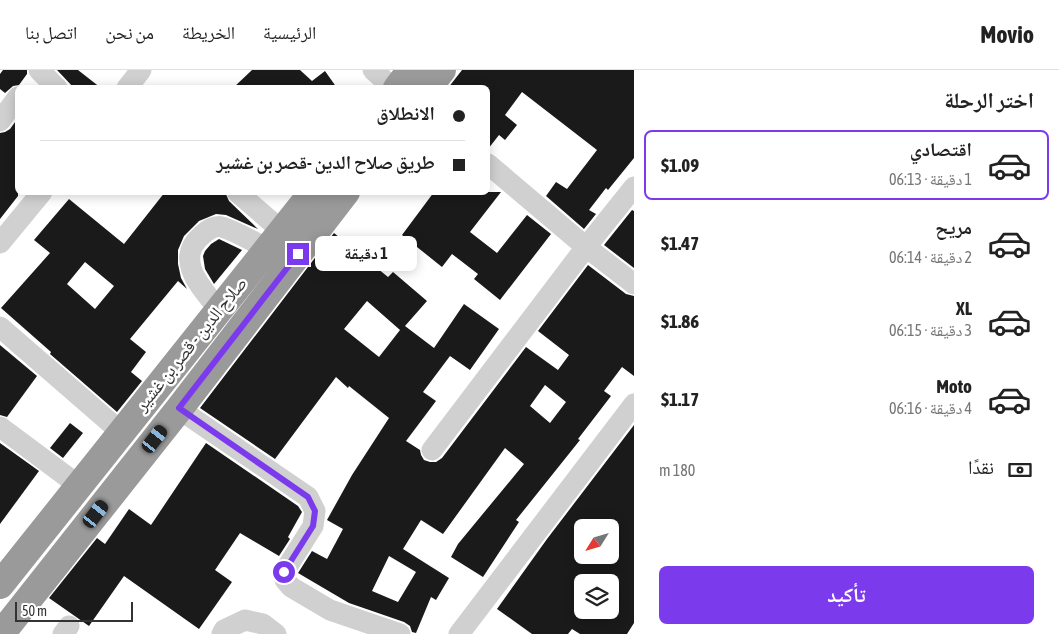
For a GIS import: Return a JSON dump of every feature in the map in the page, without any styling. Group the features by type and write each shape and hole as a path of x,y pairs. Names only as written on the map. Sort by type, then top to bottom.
{"highway":[{"path":"385,78 411,70"},
{"path":"430,85 442,70"},
{"name":"صلاح الدين - قصر بن غشير","path":"0,585 311,195"},
{"path":"1,634 344,195"}],"street":[{"path":"27,85 38,70 54,85"},
{"path":"129,85 141,70"},
{"path":"0,121 15,102"},
{"path":"490,166 586,247 634,284"},
{"path":"432,450 586,247 634,187"},
{"path":"0,243 40,195"},
{"path":"239,195 275,240"},
{"path":"219,310 193,275 188,258 196,240 206,230 220,226 275,240"},
{"path":"0,327 121,432"},
{"path":"459,634 634,404"},
{"path":"179,408 308,497 315,511 313,526 284,572 286,580 291,587 330,610 400,634"},
{"path":"0,427 74,490"},
{"path":"222,634 224,630 245,620 262,624 276,634"}],"building":[{"path":"3,70 27,70 27,74 19,85 13,86 5,93 0,89 0,74"},
{"path":"57,70 78,70 97,85 71,85"},
{"path":"252,70 300,70 312,81 325,71 335,85 236,85"},
{"path":"462,70 634,70 634,158 608,190 606,188 589,210 596,214 584,229 546,196 556,182 567,189 597,150 522,92 505,115 517,125 505,140 499,135 490,146 490,85 450,85"},
{"path":"15,122 15,195 18,196 0,219 0,133 10,129"},
{"path":"490,192 501,192 470,232 497,253 527,215 551,234 500,300 474,279 478,274 452,254 442,267 402,235 432,195 490,195"},
{"path":"163,195 226,195 229,201 258,229 226,215 216,214 199,221 184,236 178,250 178,264 181,278 187,289 178,281 130,339 146,352 131,372 142,381 117,412 50,354 51,352 1,308 50,253 34,240 69,199 124,244","holes":["85,262 114,286 95,309 67,284"]},
{"path":"632,210 634,211 634,268 604,245"},
{"path":"334,233 388,277 393,272 427,301 405,326 434,348 464,304 499,329 470,370 450,356 423,392 436,401 406,441 420,450 424,460 430,462 436,462 442,458 526,347 558,370 569,355 538,331 588,265 626,294 634,296 634,376 622,367 604,391 611,396 578,439 580,440 516,520 519,522 483,577 451,557 458,544 524,464 505,448 443,534 421,520 403,549 449,578 436,600 431,597 416,633 412,632 410,626 404,622 349,603 298,573 312,551 327,559 343,529 327,520 352,475 389,418 336,377 275,459 200,408","holes":["367,301 400,330 379,357 344,329","545,385 566,402 550,423 530,406","389,556 416,572 398,602 372,591"]},
{"path":"219,239 242,250 214,284 205,269 203,256 211,244"},
{"path":"0,345 37,376 7,417 0,415"},
{"path":"70,423 83,433 63,458 50,448"},
{"path":"634,425 634,623 627,634 580,634 572,629 568,634 532,634 497,609 547,539"},
{"path":"0,443 39,471 0,524"},
{"path":"206,443 298,506 302,512 288,537 290,539 279,556 240,533 215,570 232,582 199,629 124,576 89,626 49,598 97,538 105,544 129,509 151,525"}],"route":[{"path":"284,572 313,526 315,511 308,497 179,408 298,254"}]}
